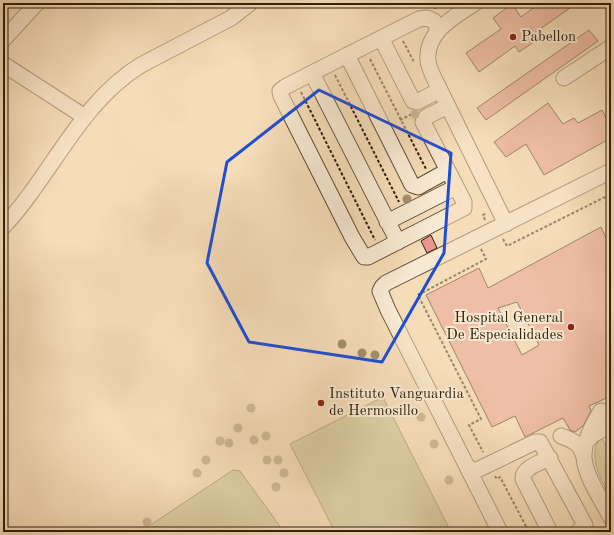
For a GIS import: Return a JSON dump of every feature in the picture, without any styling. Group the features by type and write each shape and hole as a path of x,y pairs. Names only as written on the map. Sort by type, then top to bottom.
{"street":[{"path":"3,40 37,3"},
{"path":"3,227 34,190 85,117 112,86 127,74 231,18 250,3"},
{"path":"481,5 450,19 438,30 432,42 428,60 430,69 506,224"},
{"path":"438,30 434,21 423,18 347,55 280,91 315,163 364,257 368,257 464,208 465,205 423,122 426,117 448,106"},
{"path":"381,38 413,101 417,102 440,90"},
{"path":"564,78 611,47"},
{"path":"347,55 412,185 418,187 447,171"},
{"path":"3,64 85,117"},
{"path":"312,73 392,220 398,242"},
{"path":"500,532 477,470 388,310 380,291 386,283 611,171"},
{"path":"392,220 456,187"},
{"path":"584,457 595,421 602,411"},
{"path":"588,440 594,434 610,433"},
{"path":"561,436 579,445 590,478 611,518"},
{"path":"477,470 535,442 540,442 585,525 578,532"},
{"path":"550,458 525,471 523,476 523,479 550,532"}],"path":[{"path":"481,5 492,3"},
{"path":"368,54 400,120"},
{"path":"333,71 401,205 392,209 392,220"},
{"path":"497,207 483,215 496,240 501,237 507,246 611,194"},
{"path":"486,246 481,248 486,259 418,295 481,419 469,425 477,470 497,479 500,478 529,532"}],"highlighted area":[{"path":"319,90 451,153 444,253 382,362 249,342 207,263 227,162"}],"shaded area":[{"path":"383,397 451,532 335,532 290,444"},
{"path":"601,436 611,457 611,499 600,476 595,460 597,444"},
{"path":"233,470 240,471 284,532 140,532"}],"building":[{"name":"Pabellon","path":"540,3 577,3 533,34 537,40 519,52 515,46 479,72 466,53 501,29 493,18 512,4 521,17"},
{"path":"589,30 598,41 486,120 477,108"},
{"path":"548,103 563,124 574,118 578,123 602,110 611,127 611,138 544,175 526,144 506,157 494,142"},
{"name":"Hospital General De Especialidades","path":"601,227 607,240 611,238 611,396 589,406 591,411 583,426 575,432 570,430 563,418 525,437 515,416 492,427 426,295 479,268 488,288","holes":["517,302 539,345 522,355 498,308"]},
{"path":"431,235 437,248 427,253 421,241"}],"place":[{"name":"Pabellon","path":"513,37"},
{"name":"Hospital General De Especialidades","path":"571,327"},
{"name":"Instituto Vanguardia de Hermosillo","path":"321,403"}]}
